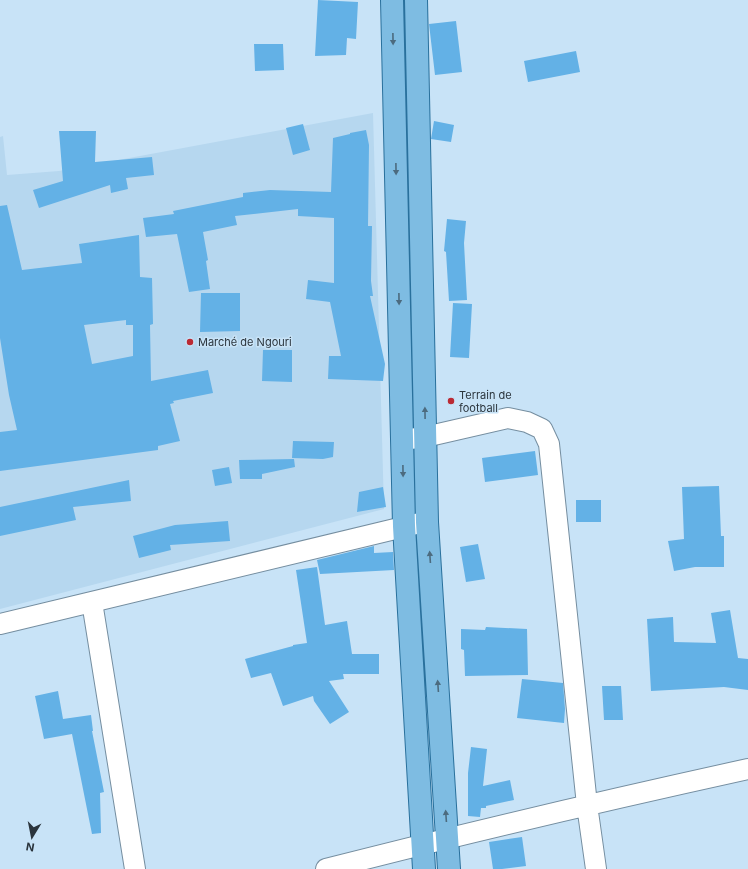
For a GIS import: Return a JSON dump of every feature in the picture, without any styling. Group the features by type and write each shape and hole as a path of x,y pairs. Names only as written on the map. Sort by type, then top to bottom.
{"main road":[{"path":"392,0 404,526 424,869"},
{"path":"416,0 427,522 449,869"}],"street":[{"path":"402,440 425,437 508,418 527,422 542,429 549,444 587,805 596,869"},
{"path":"0,624 404,526 427,522"},
{"path":"92,602 135,869"},
{"path":"326,869 587,805 748,769"}],"shaded area":[{"name":"Marché de Ngouri","path":"373,113 384,509 0,609 0,137 3,136 7,175 59,171"}],"building":[{"path":"318,0 358,2 356,39 347,38 346,55 315,56"},
{"path":"456,21 462,72 435,75 429,24"},
{"path":"254,44 283,44 284,70 255,71"},
{"path":"576,51 580,72 528,82 524,61"},
{"path":"434,121 454,125 451,142 431,139"},
{"path":"303,124 310,150 293,155 286,128"},
{"path":"366,130 369,145 368,226 372,226 371,281 373,296 370,296 385,364 383,381 328,379 329,356 341,356 330,302 306,299 308,280 334,283 334,218 298,216 298,209 235,216 237,225 203,232 208,260 206,261 210,289 189,292 177,234 146,237 143,218 174,214 173,211 243,197 243,193 270,190 331,192 333,138"},
{"path":"59,131 96,131 95,162 152,157 154,175 126,178 128,189 111,193 110,185 39,208 33,190 63,181"},
{"path":"7,205 22,270 82,263 79,244 139,235 140,277 152,278 153,324 150,325 151,381 208,370 213,393 173,401 174,403 170,404 180,441 158,446 158,450 0,471 0,432 17,430 9,395 0,338 0,206","holes":["126,320 126,325 133,325 133,356 92,364 84,325"]},
{"path":"447,219 466,221 464,243 467,300 449,301 446,252 444,251"},
{"path":"201,293 240,293 240,331 200,332"},
{"path":"453,303 472,304 469,358 450,357"},
{"path":"263,350 292,350 292,382 262,381"},
{"path":"293,441 334,442 333,457 323,459 292,458"},
{"path":"535,451 538,475 485,482 482,458"},
{"path":"294,459 295,467 262,474 262,479 240,479 239,460"},
{"path":"229,467 232,483 215,486 212,470"},
{"path":"129,480 131,501 73,507 76,520 0,536 0,507"},
{"path":"719,486 721,536 724,536 724,567 695,567 674,571 668,541 684,539 682,487"},
{"path":"383,487 386,507 357,512 359,492"},
{"path":"576,500 601,500 601,522 576,522"},
{"path":"228,521 230,541 170,545 171,550 139,558 133,536 175,525"},
{"path":"478,544 485,579 466,582 460,547"},
{"path":"374,546 374,553 393,552 394,570 320,574 317,560"},
{"path":"317,567 325,625 347,621 352,654 379,654 379,674 343,674 344,679 329,681 349,712 330,724 314,701 313,696 283,706 271,673 251,678 245,659 293,645 307,643 296,570"},
{"path":"730,610 738,658 748,659 748,690 724,687 651,691 647,619 673,617 674,642 716,643 711,613"},
{"path":"486,627 527,629 528,675 465,676 464,650 461,649 461,629 485,630"},
{"path":"522,679 563,683 565,709 564,723 517,718"},
{"path":"602,686 621,686 623,720 604,720"},
{"path":"58,691 63,719 91,715 92,731 104,792 100,793 101,833 92,834 72,734 44,739 35,696"},
{"path":"471,747 487,749 483,786 510,780 514,800 481,808 480,817 468,816 468,773"},
{"path":"522,837 526,866 493,869 489,842"}],"place":[{"name":"Marché de Ngouri","path":"190,342"},
{"name":"Terrain de football","path":"451,401"}]}
